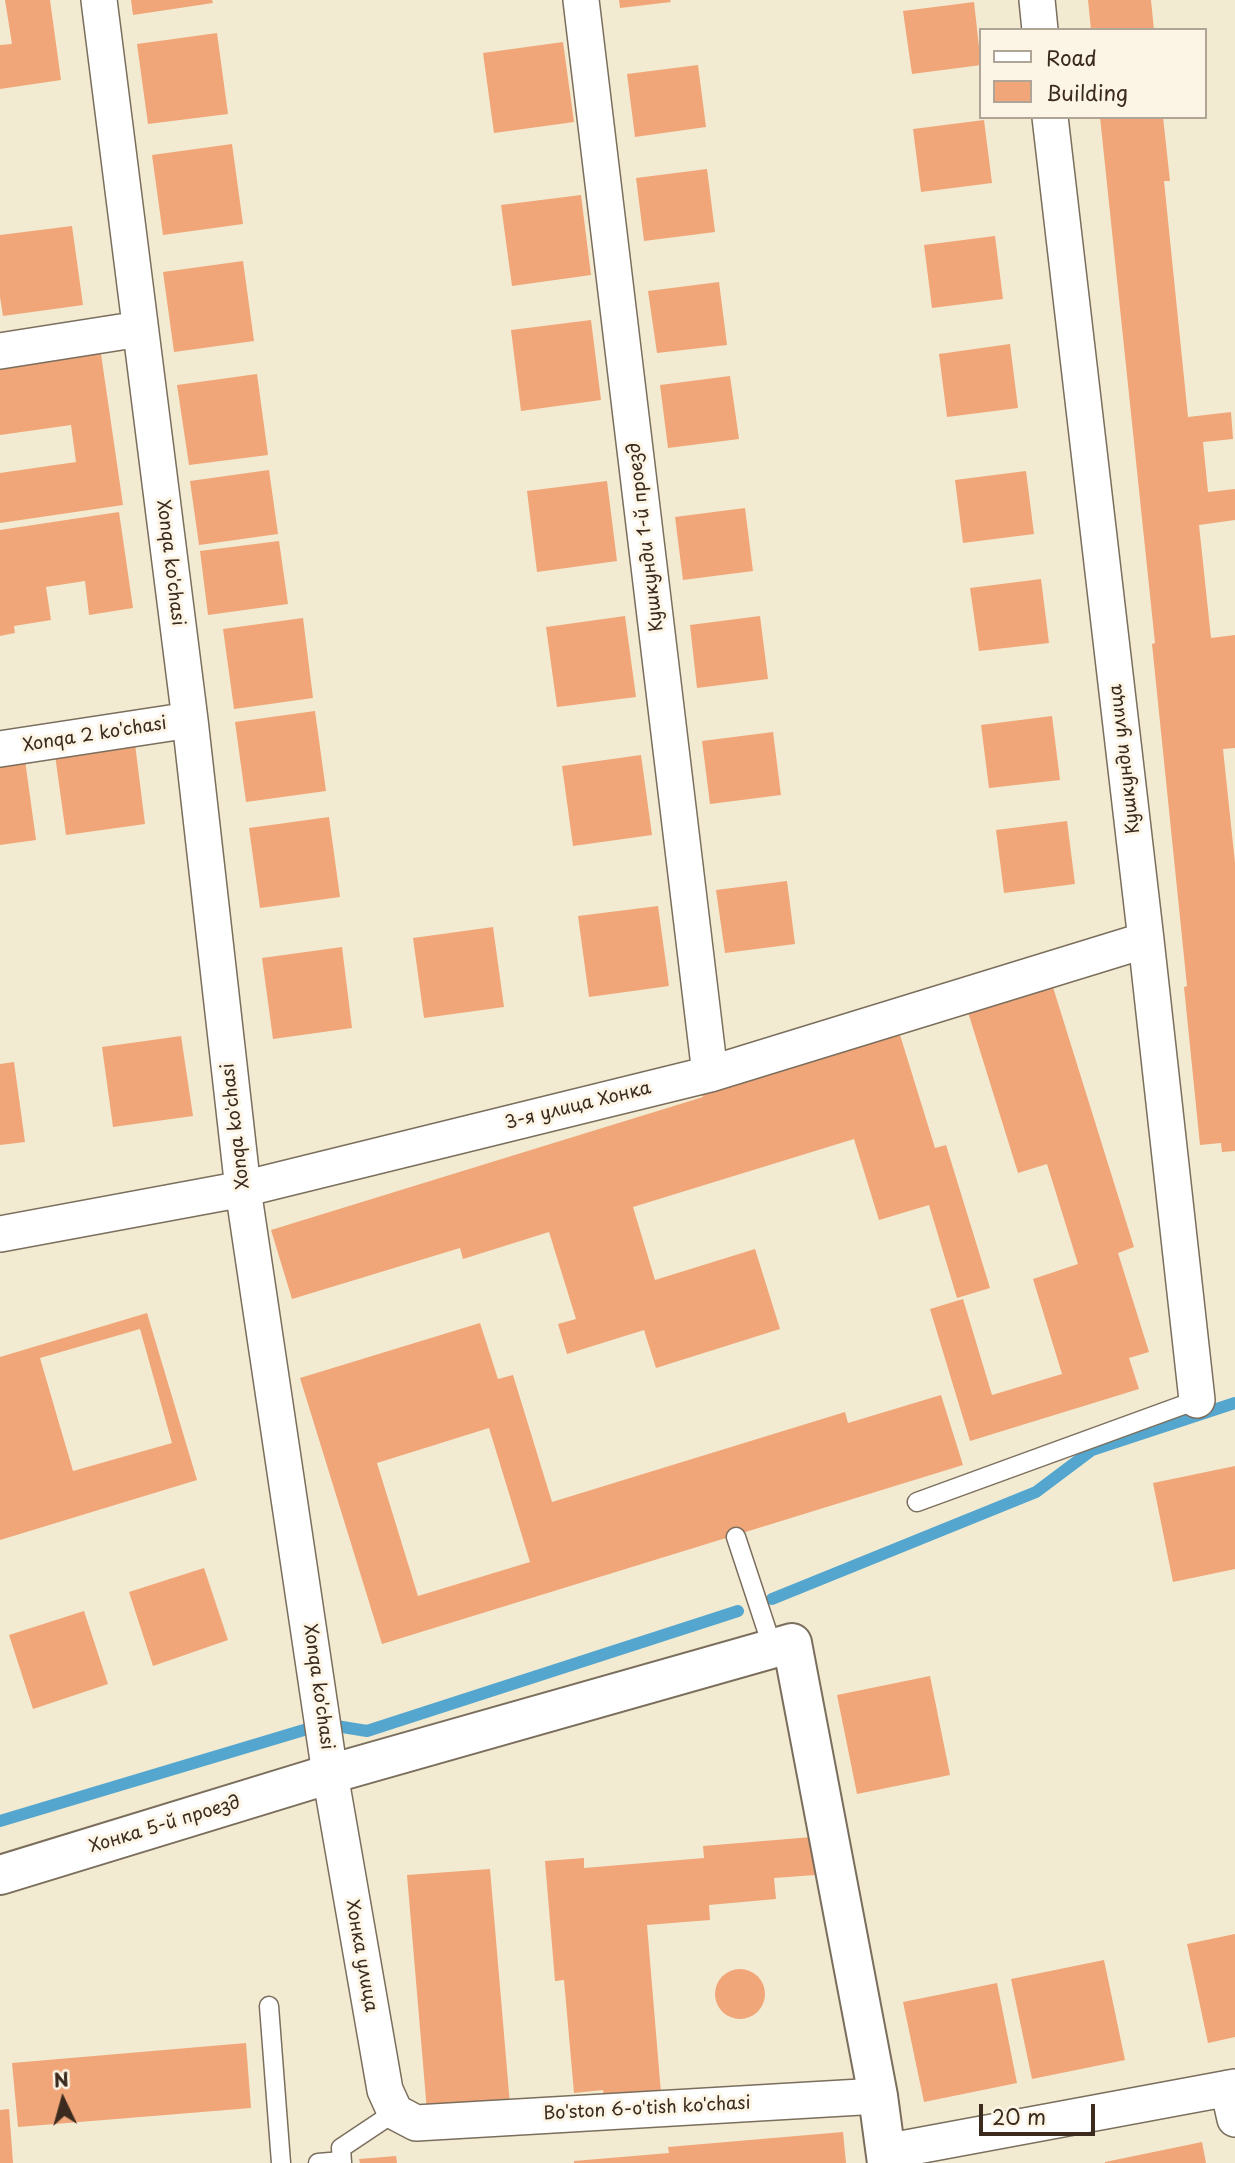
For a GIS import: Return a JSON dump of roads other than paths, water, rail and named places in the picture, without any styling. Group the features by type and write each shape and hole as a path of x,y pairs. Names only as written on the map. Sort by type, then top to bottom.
{"street":[{"name":"Xonqa ko'chasi","path":"99,0 190,720 243,1189 330,1774 782,1646"},
{"name":"Кушкунди 1-й проезд","path":"581,0 710,1074"},
{"path":"1037,0 1040,28"},
{"name":"Кушкунди улица","path":"1050,119 1197,1400"},
{"path":"0,351 140,329"},
{"name":"Xonqa 2 ko'chasi","path":"0,749 190,720"},
{"name":"3-я улица Хонка","path":"0,1234 243,1189 710,1074 1146,940"},
{"path":"782,1646 878,2095 886,2158 1233,2098"},
{"name":"Хонка 5-й проезд","path":"0,1875 330,1774"},
{"name":"Хонка улица","path":"330,1774 385,2090 405,2117"},
{"name":"Bo'ston 6-o'tish ko'chasi","path":"405,2117 878,2095"}],"lane":[{"path":"918,1502 1197,1400"},
{"path":"736,1536 782,1646"},
{"path":"269,2006 281,2163"},
{"path":"318,2163 342,2162 341,2148 405,2117"}],"waterway":[{"path":"772,1599 1036,1492 1092,1450 1235,1403"},
{"path":"0,1821 324,1724 367,1731 738,1611"}]}
